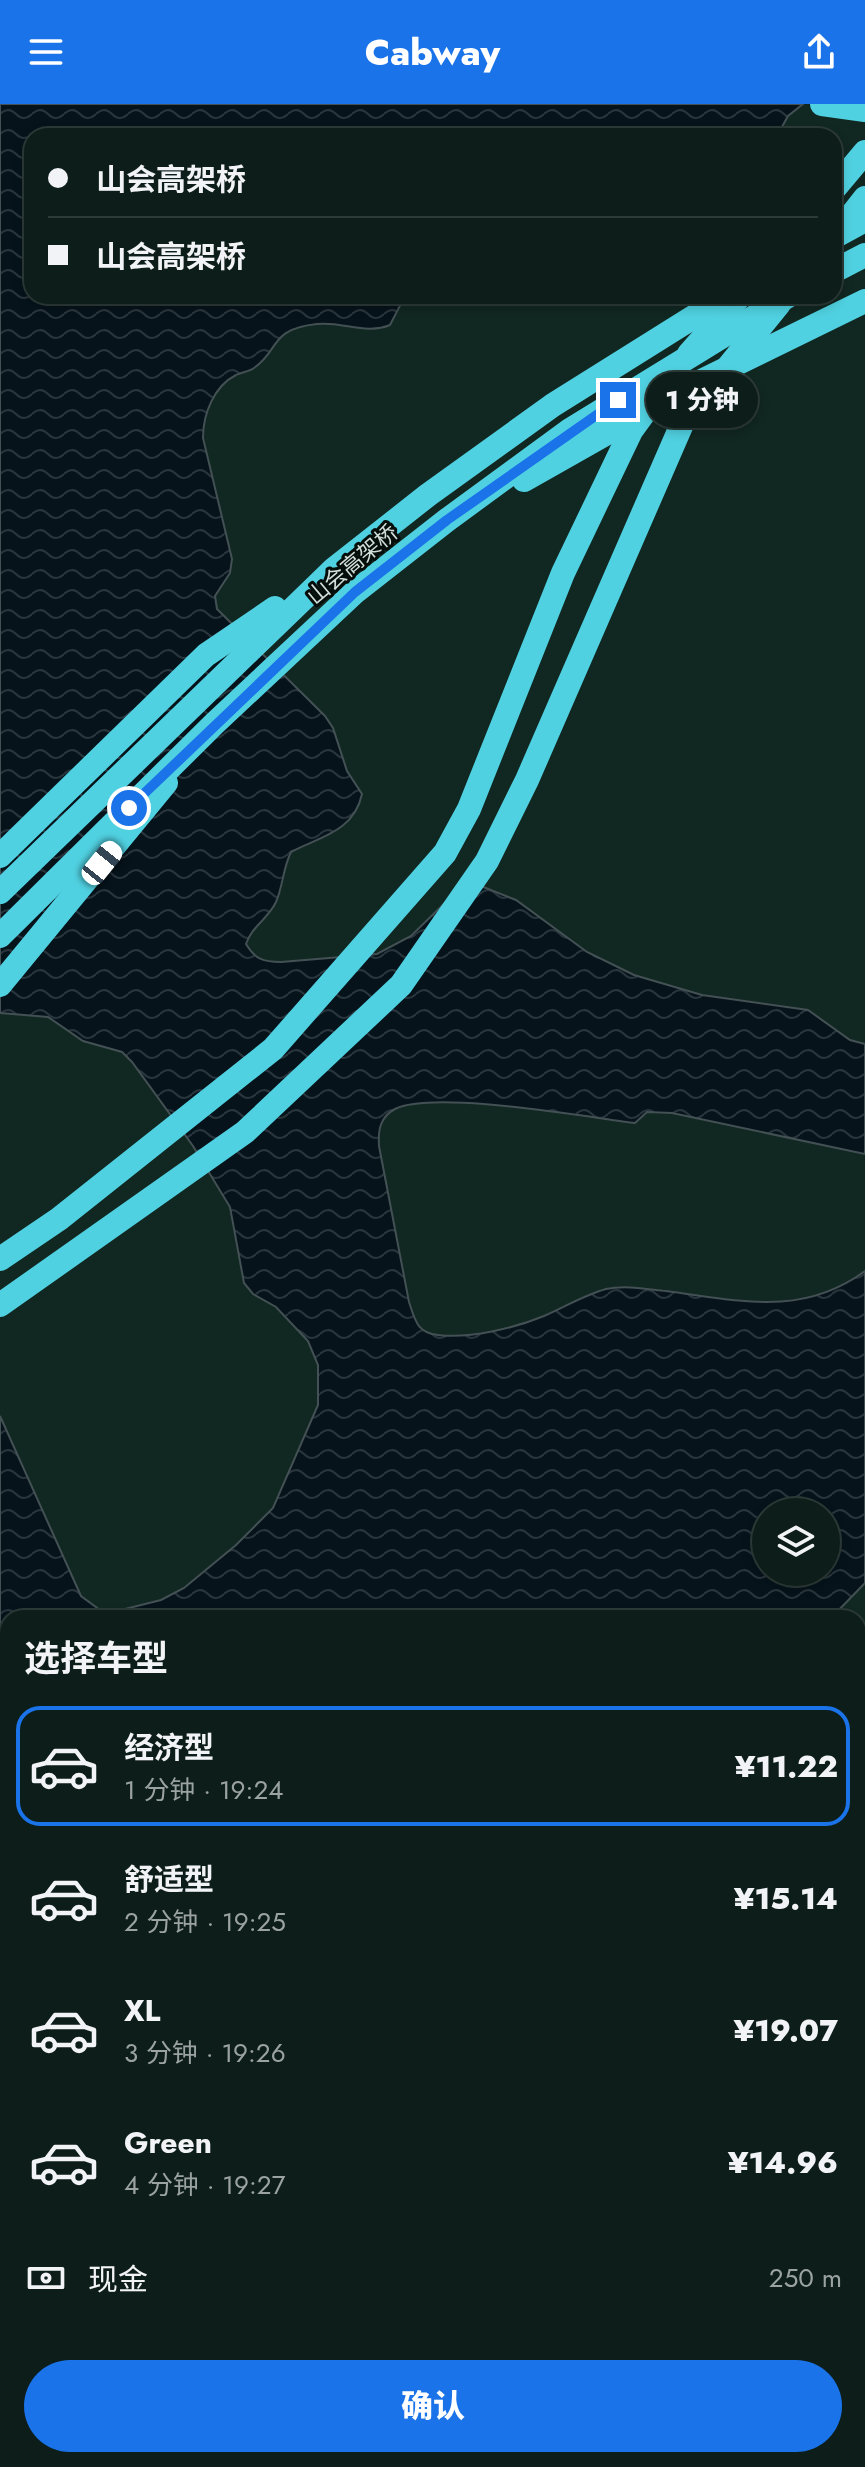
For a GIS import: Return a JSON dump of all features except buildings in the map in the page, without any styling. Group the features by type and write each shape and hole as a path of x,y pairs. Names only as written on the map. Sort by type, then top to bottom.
{"highway":[{"path":"829,105 865,110"},
{"path":"842,179 865,152"},
{"path":"842,227 865,198"},
{"path":"842,233 865,220"},
{"path":"842,267 865,255"},
{"path":"429,534 683,390 865,301"},
{"name":"山会高架桥","path":"0,892 194,701 353,554 428,495 553,405 714,304"},
{"path":"0,1259 59,1219 273,1049 445,853 469,809 563,573 631,431 672,373 733,304"},
{"name":"山会高架桥","path":"0,936 215,723 355,592 570,430 774,304"},
{"path":"0,1305 245,1132 401,985 487,861 527,780 682,424 780,304"},
{"path":"0,856 206,655 353,554"},
{"path":"0,985 215,723"}],"water":[{"path":"0,104 803,104 788,116 781,128 24,128 24,304 401,304 390,325 381,328 317,324 291,330 254,368 236,375 222,386 211,402 205,420 203,438 232,559 230,573 215,596 217,609 325,716 333,728 347,771 362,794 358,807 343,825 291,852 276,902 246,944 256,956 281,962 377,954 411,936 456,892 481,886 516,900 587,952 634,975 702,995 808,1010 850,1040 865,1044 865,1154 672,1113 647,1112 635,1123 475,1103 442,1102 414,1104 390,1112 380,1129 379,1146 409,1302 418,1324 431,1334 478,1334 520,1325 606,1289 644,1288 768,1302 817,1295 841,1286 865,1271 865,1583 839,1610 121,1610 161,1600 184,1588 236,1545 273,1508 318,1405 318,1365 308,1341 276,1307 253,1294 244,1283 230,1207 193,1146 122,1052 83,1041 48,1017 0,1013"},
{"path":"0,1416 81,1596 100,1610 0,1610"}],"route":[{"path":"129,808 355,592 570,430 618,400"}]}
